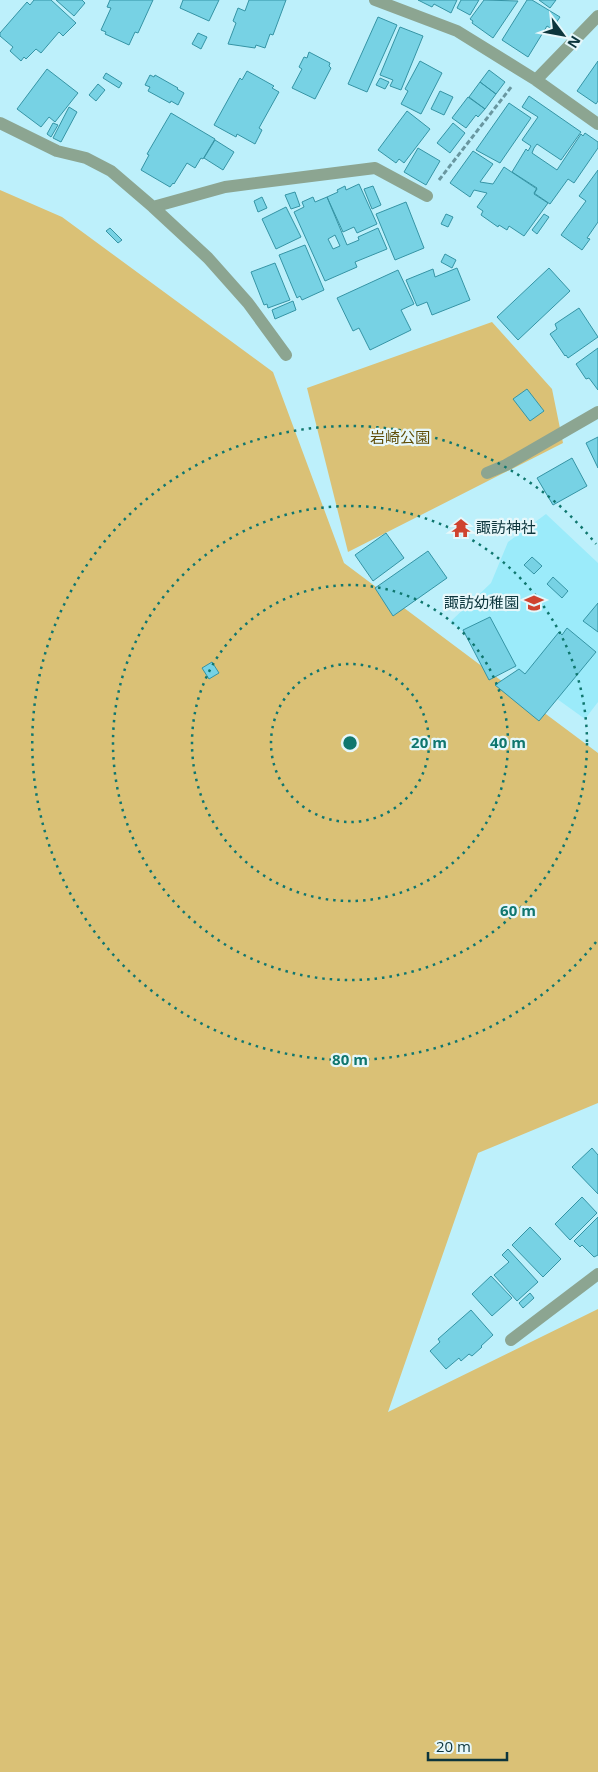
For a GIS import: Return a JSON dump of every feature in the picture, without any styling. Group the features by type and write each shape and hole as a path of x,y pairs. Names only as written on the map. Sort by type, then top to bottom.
{"street":[{"path":"375,0 456,31 536,80 598,124"},
{"path":"536,80 598,16"},
{"path":"0,123 57,151 86,158 110,172 154,207 214,265 248,302 286,355"},
{"path":"154,207 225,187 375,168 427,196"},
{"path":"487,473 506,465 598,412"},
{"path":"511,1340 598,1274"}],"path":[{"path":"427,196 523,72"}],"shaded area":[{"name":"諏訪幼稚園","path":"546,514 598,563 598,702 585,719 450,622 491,583 508,542"}],"green space":[{"path":"0,190 62,217 273,372 344,563 598,753 598,1103 478,1153 388,1412 598,1309 598,1772 0,1772"},
{"name":"岩崎公園","path":"492,322 552,389 563,443 348,552 307,388"}],"building":[{"path":"34,0 51,0 76,23 63,36 59,32 41,53 36,49 26,59 24,57 21,61 10,51 13,47 0,36 0,33 27,2 30,5"},
{"path":"56,0 82,0 85,3 74,16"},
{"path":"110,0 153,0 138,33 135,32 129,45 105,34 106,32 101,30 111,8 107,7"},
{"path":"183,0 219,0 209,21 180,8"},
{"path":"249,0 286,0 273,35 270,34 265,48 256,45 255,48 228,44 236,23 233,21 238,8 245,11"},
{"path":"418,0 457,0 451,13 434,4 432,7"},
{"path":"461,0 479,0 470,15 457,8"},
{"path":"484,0 518,1 493,38 472,23 473,21 470,19"},
{"path":"527,0 532,0 560,17 552,29 547,26 528,57 502,40"},
{"path":"539,0 556,0 550,8"},
{"path":"378,17 397,25 367,92 348,84"},
{"path":"400,27 423,36 401,90 390,86 393,80 380,75"},
{"path":"198,33 207,37 201,49 192,44"},
{"path":"309,52 330,63 329,66 331,68 315,99 292,88 302,69 299,67 304,57 307,58"},
{"path":"420,61 442,73 421,114 401,104 408,91 405,89"},
{"path":"598,61 598,101 596,104 577,91"},
{"path":"47,69 78,93 55,122 49,117 41,127 17,109"},
{"path":"489,70 505,82 496,94 480,82"},
{"path":"247,71 274,86 272,88 279,92 259,128 262,130 255,144 237,134 236,137 214,125 240,78 242,80"},
{"path":"106,73 122,83 119,88 103,78"},
{"path":"150,75 154,77 155,75 184,93 178,105 171,101 170,103 148,91 150,87 145,85"},
{"path":"380,78 389,82 385,89 376,85"},
{"path":"480,82 496,94 485,109 469,97"},
{"path":"98,84 105,90 96,101 89,95"},
{"path":"440,91 453,97 444,115 431,109"},
{"path":"529,96 581,132 561,160 537,144 534,148 532,153 557,170 581,134 583,136 585,133 598,142 598,148 574,183 568,179 550,204 534,193 537,188 512,172 526,149 528,151 531,146 522,140 538,117 522,107"},
{"path":"468,97 485,109 478,117 476,115 466,128 452,118"},
{"path":"509,103 531,118 500,163 476,150"},
{"path":"69,107 77,112 61,142 53,138"},
{"path":"407,111 430,129 404,163 399,159 396,163 378,150"},
{"path":"171,113 215,139 195,168 187,163 174,184 170,187 141,170 149,155 147,154"},
{"path":"53,123 58,125 51,137 47,134"},
{"path":"453,123 465,133 450,153 437,143"},
{"path":"215,140 234,152 223,170 204,158"},
{"path":"418,148 440,161 426,185 404,172"},
{"path":"473,151 493,164 480,182 493,184 504,167 537,189 534,194 548,203 524,236 509,226 507,230 499,225 498,227 481,215 483,211 477,207 487,193 474,190 470,197 450,183"},
{"path":"598,170 598,222 587,238 590,239 582,250 561,235 586,201 579,196"},
{"path":"359,184 377,224 357,233 354,227 343,232 327,197 345,186 346,190"},
{"path":"373,186 381,205 372,209 364,189"},
{"path":"295,192 300,206 291,209 285,195"},
{"path":"262,197 267,208 258,212 254,201"},
{"path":"313,197 315,202 327,197 347,245 359,240 358,237 378,228 387,249 355,262 357,267 325,281 294,212 304,207 302,202","holes":["335,235 340,246 333,249 328,239"]},
{"path":"406,202 424,248 395,260 376,214"},
{"path":"286,207 301,237 276,249 262,219"},
{"path":"446,214 453,217 448,227 441,224"},
{"path":"544,214 549,217 537,234 532,230"},
{"path":"110,228 122,240 118,243 106,231"},
{"path":"305,245 324,290 302,300 300,296 297,298 279,255"},
{"path":"445,254 456,260 452,268 441,262"},
{"path":"275,263 290,300 268,308 267,304 264,305 251,272"},
{"path":"457,268 470,300 432,315 427,302 417,306 406,280 433,269 435,277"},
{"path":"549,268 570,291 518,340 497,317"},
{"path":"398,270 414,304 401,310 411,330 370,350 359,328 353,331 337,298"},
{"path":"293,301 296,310 275,319 272,310"},
{"path":"579,308 598,337 568,358 550,334 557,329 555,324"},
{"path":"598,348 598,390 589,378 586,379 576,364"},
{"path":"527,389 544,411 530,421 513,399"},
{"path":"598,437 598,468 586,443"},
{"path":"572,458 587,486 553,505 537,478"},
{"path":"386,533 404,558 373,581 355,555"},
{"path":"428,551 447,578 393,616 375,588"},
{"path":"532,557 542,566 534,574 524,565"},
{"path":"553,577 568,591 562,598 547,584"},
{"path":"598,603 598,632 583,621"},
{"path":"490,617 516,666 489,680 463,630"},
{"path":"567,628 596,652 539,721 495,685 519,669 525,674 559,632 562,635"},
{"path":"212,662 219,673 209,679 202,668"},
{"path":"592,1148 598,1155 598,1194 572,1167"},
{"path":"582,1197 597,1213 570,1240 555,1224"},
{"path":"598,1217 598,1255 594,1257 582,1245 580,1247 574,1241"},
{"path":"530,1227 561,1259 543,1277 512,1245"},
{"path":"508,1249 538,1282 517,1301 494,1275 509,1262 502,1255"},
{"path":"491,1276 512,1298 492,1316 472,1294"},
{"path":"530,1293 534,1298 523,1308 519,1303"},
{"path":"471,1310 493,1335 472,1356 469,1354 461,1361 459,1358 446,1369 430,1351 440,1342 438,1339"}],"place":[{"name":"諏訪神社","path":"461,528"},
{"name":"諏訪幼稚園","path":"534,603"}]}
